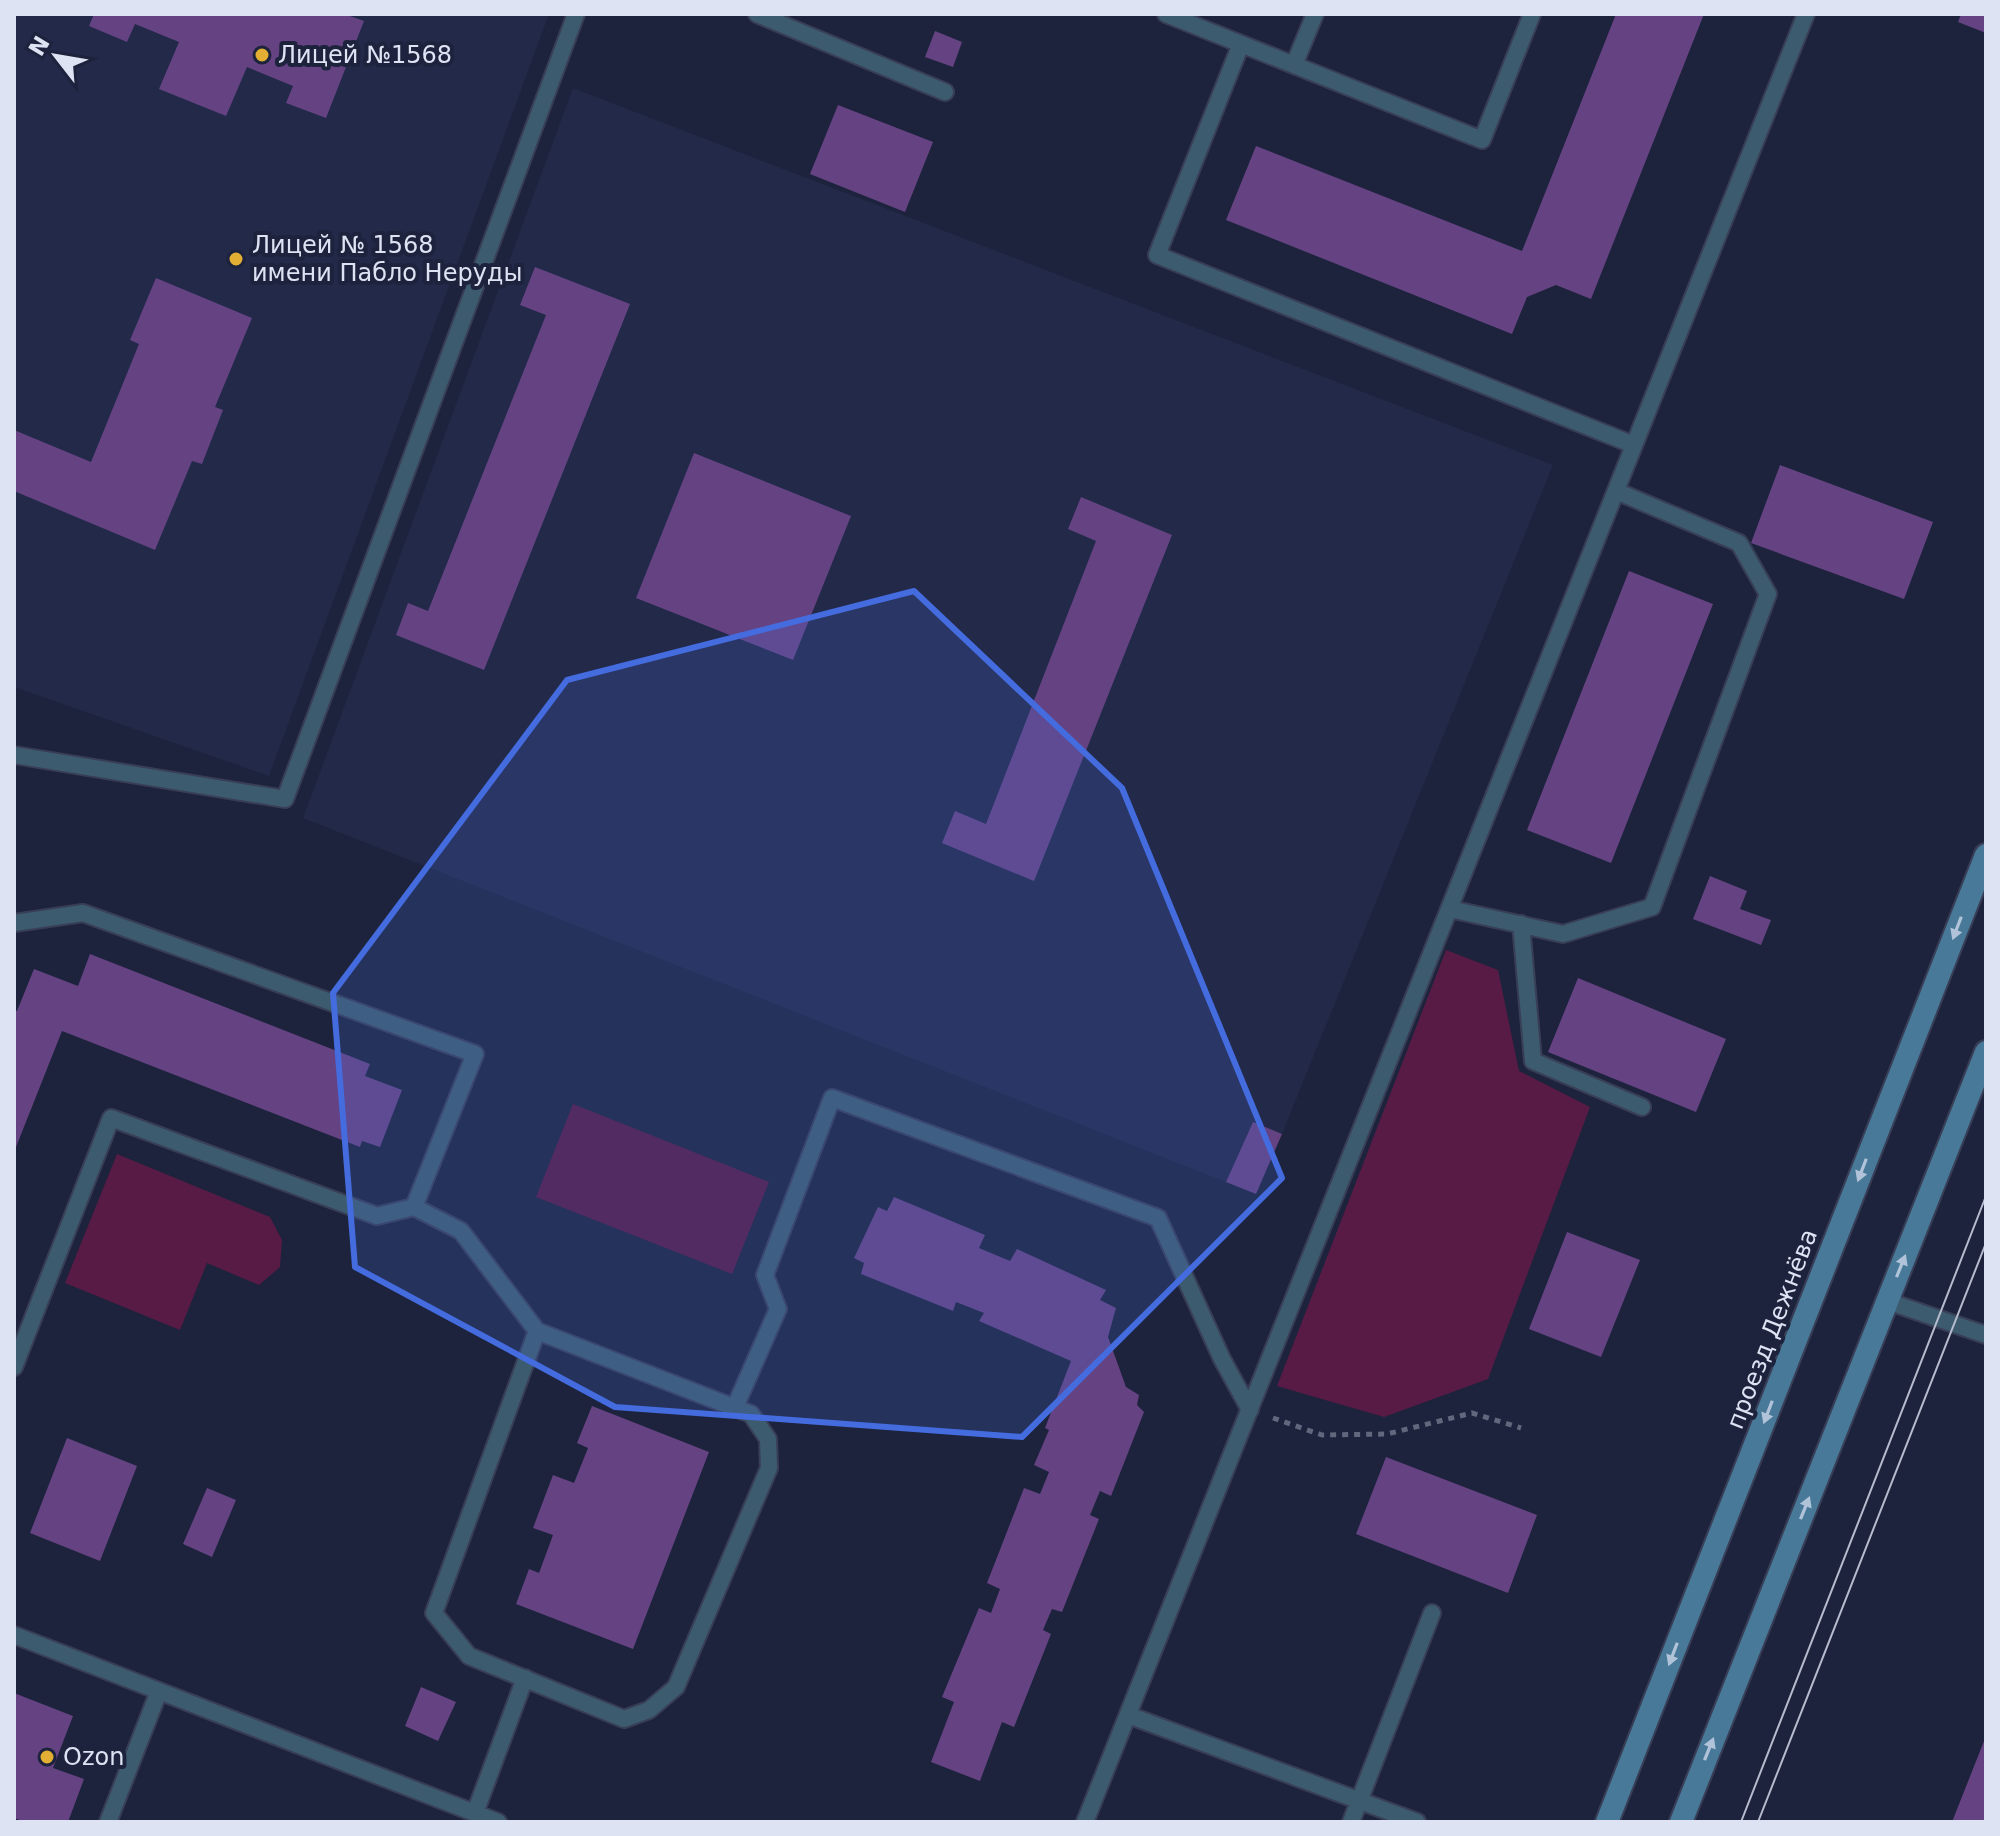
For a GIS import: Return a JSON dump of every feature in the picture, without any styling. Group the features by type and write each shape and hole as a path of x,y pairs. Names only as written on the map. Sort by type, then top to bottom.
{"main road":[{"name":"проезд Дежнёва","path":"1607,1822 1986,855"},
{"path":"1681,1822 1986,1052"}],"lane":[{"path":"14,755 285,799 576,14"},
{"path":"757,14 945,92"},
{"path":"1166,14 1482,140 1532,14"},
{"path":"1294,65 1315,14"},
{"path":"1085,1822 1806,14"},
{"path":"1241,44 1157,255 1634,445"},
{"path":"1450,909 1563,934 1652,907 1768,594 1739,543 1616,491"},
{"path":"14,923 83,913 475,1054 414,1207"},
{"path":"1521,924 1533,1061 1642,1107"},
{"path":"735,1407 778,1309 765,1275 832,1098 1158,1218 1222,1359 1250,1410"},
{"path":"14,1367 111,1118 377,1216 414,1207 461,1231 537,1331 751,1414 768,1439 769,1468 676,1687 649,1710 624,1719 469,1656 434,1613 537,1331"},
{"path":"1887,1301 1986,1335"},
{"path":"1351,1822 1432,1613"},
{"path":"14,1635 498,1822"},
{"path":"475,1813 525,1678"},
{"path":"108,1822 159,1691"},
{"path":"1128,1715 1417,1822"}],"path":[{"path":"1250,1410 1322,1435 1387,1434 1472,1413 1521,1428"}],"highlighted area":[{"path":"914,591 1122,788 1282,1178 1022,1437 615,1407 355,1267 333,993 567,680"}],"shaded area":[{"name":"Лицей № 1568 имени Пабло Неруды","path":"14,14 549,14 269,776 14,687"},
{"path":"573,88 1553,465 1282,1134 1253,1122 1226,1182 303,818"},
{"path":"1446,950 1498,970 1519,1071 1590,1107 1488,1379 1384,1417 1277,1386"},
{"path":"573,1104 769,1182 732,1274 536,1197"},
{"path":"117,1154 270,1217 282,1240 280,1267 259,1285 207,1263 180,1330 65,1283"}],"building":[{"name":"Лицей №1568","path":"94,14 344,14 364,21 326,118 286,103 293,86 247,67 226,116 159,89 179,42 135,24 127,42 89,26"},
{"path":"1616,14 1704,14 1591,299 1556,285 1527,297 1512,334 1226,220 1256,146 1522,251"},
{"path":"1961,14 1986,14 1986,33 1958,22"},
{"path":"935,31 962,42 953,67 925,57"},
{"path":"838,105 933,142 905,212 810,174"},
{"path":"535,267 630,304 484,670 396,635 408,603 428,611 546,315 520,305"},
{"path":"156,278 252,318 215,407 223,410 202,464 192,461 155,550 14,491 14,430 91,462 139,344 130,340"},
{"path":"694,453 851,516 793,660 636,598"},
{"path":"1780,465 1933,522 1904,599 1751,543"},
{"path":"1081,497 1172,535 1034,881 942,843 955,811 986,824 1096,541 1068,529"},
{"path":"1629,571 1713,604 1611,863 1527,830"},
{"path":"1710,876 1747,891 1740,909 1771,920 1761,945 1693,919"},
{"path":"90,954 370,1064 365,1076 402,1090 380,1147 362,1141 360,1147 62,1031 14,1152 14,1010 17,1011 34,969 78,986"},
{"path":"1578,978 1726,1039 1696,1112 1548,1052"},
{"path":"1253,1122 1282,1134 1256,1194 1226,1182"},
{"path":"894,1197 985,1235 979,1248 1010,1261 1017,1249 1106,1290 1100,1300 1116,1308 1108,1337 1126,1387 1139,1395 1137,1405 1144,1412 1111,1496 1100,1491 1090,1515 1099,1519 1062,1612 1052,1609 1043,1630 1051,1634 1014,1727 1002,1722 980,1781 931,1762 954,1702 942,1697 979,1608 991,1613 1000,1589 987,1583 1024,1488 1040,1494 1049,1472 1034,1465 1049,1430 1045,1428 1071,1361 979,1321 984,1313 956,1302 953,1311 861,1274 864,1263 854,1258 878,1207 887,1211"},
{"path":"1567,1232 1640,1260 1601,1357 1529,1329"},
{"path":"592,1406 709,1452 633,1649 516,1604 529,1569 539,1573 553,1535 533,1528 553,1475 574,1483 588,1448 577,1443"},
{"path":"67,1438 137,1466 100,1561 30,1533"},
{"path":"1386,1457 1537,1515 1508,1593 1356,1534"},
{"path":"207,1488 236,1500 212,1557 183,1544"},
{"path":"421,1687 456,1702 438,1741 405,1726"},
{"path":"14,1693 73,1716 53,1768 84,1779 68,1822 25,1822 14,1818"},
{"path":"1986,1736 1986,1822 1952,1822"}],"tram line":[{"path":"1741,1822 1986,1196"},
{"path":"1758,1822 1986,1243"}],"place":[{"name":"Лицей №1568","path":"262,55"},
{"name":"Лицей № 1568 имени Пабло Неруды","path":"236,259"},
{"name":"Ozon","path":"47,1757"}]}
